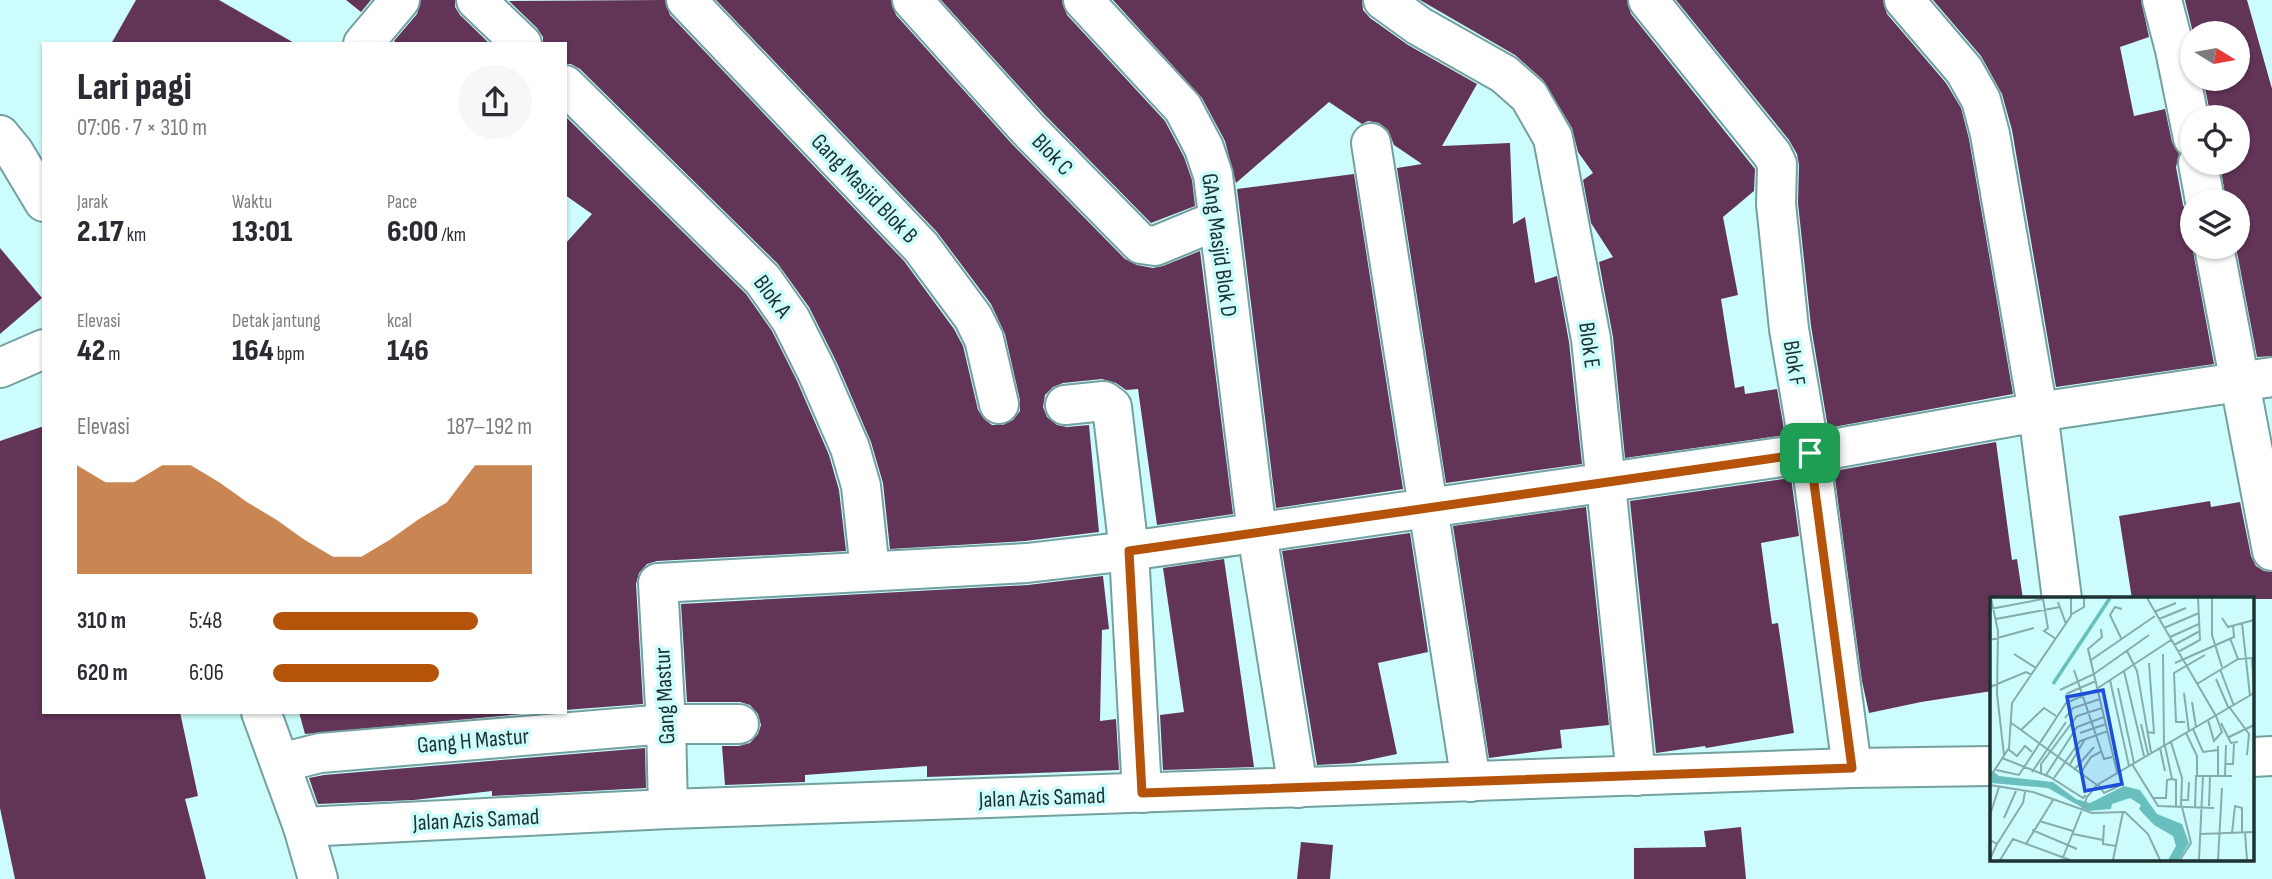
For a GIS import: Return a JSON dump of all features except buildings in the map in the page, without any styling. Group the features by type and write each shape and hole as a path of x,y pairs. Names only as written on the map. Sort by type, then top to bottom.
{"street":[{"path":"365,42 400,0"},
{"path":"476,0 520,42"},
{"name":"Gang Masjid Blok B","path":"686,0 921,247 973,317 984,339 999,404"},
{"name":"Blok C","path":"912,0 1028,129 1141,244 1155,246 1218,220"},
{"name":"GAng Masjid Blok D","path":"1083,0 1183,108 1210,166 1257,533 1298,788"},
{"name":"Blok E","path":"1383,0 1419,26 1504,74 1529,96 1553,138 1591,339 1636,776"},
{"name":"Blok F","path":"1648,0 1772,154 1777,164 1776,204 1789,329 1810,453 1852,768"},
{"path":"1904,0 1964,70 1981,100 1990,134 2038,412 2062,597"},
{"path":"2162,0 2186,105"},
{"name":"Blok A","path":"567,87 763,279 778,298 817,372 850,447 861,486 870,571"},
{"path":"0,135 14,152 42,199"},
{"path":"1371,143 1471,782"},
{"path":"2218,259 2256,380 2272,551"},
{"path":"0,368 42,350"},
{"path":"870,571 1027,563 1129,551 1810,453 2038,412 2256,380"},
{"path":"1065,405 1104,401 1112,407 1129,551 1142,793"},
{"name":"Gang Mastur","path":"668,809 658,583 870,571"},
{"path":"262,714 303,827 318,879"},
{"name":"Gang H Mastur","path":"280,763 320,753 666,724 739,724"},
{"path":"2254,757 2272,756"},
{"name":"Jalan Azis Samad","path":"303,827 668,809 1852,768 1990,766"}],"route":[{"path":"1810,453 1852,768 1142,793 1129,551 1810,453"}]}
